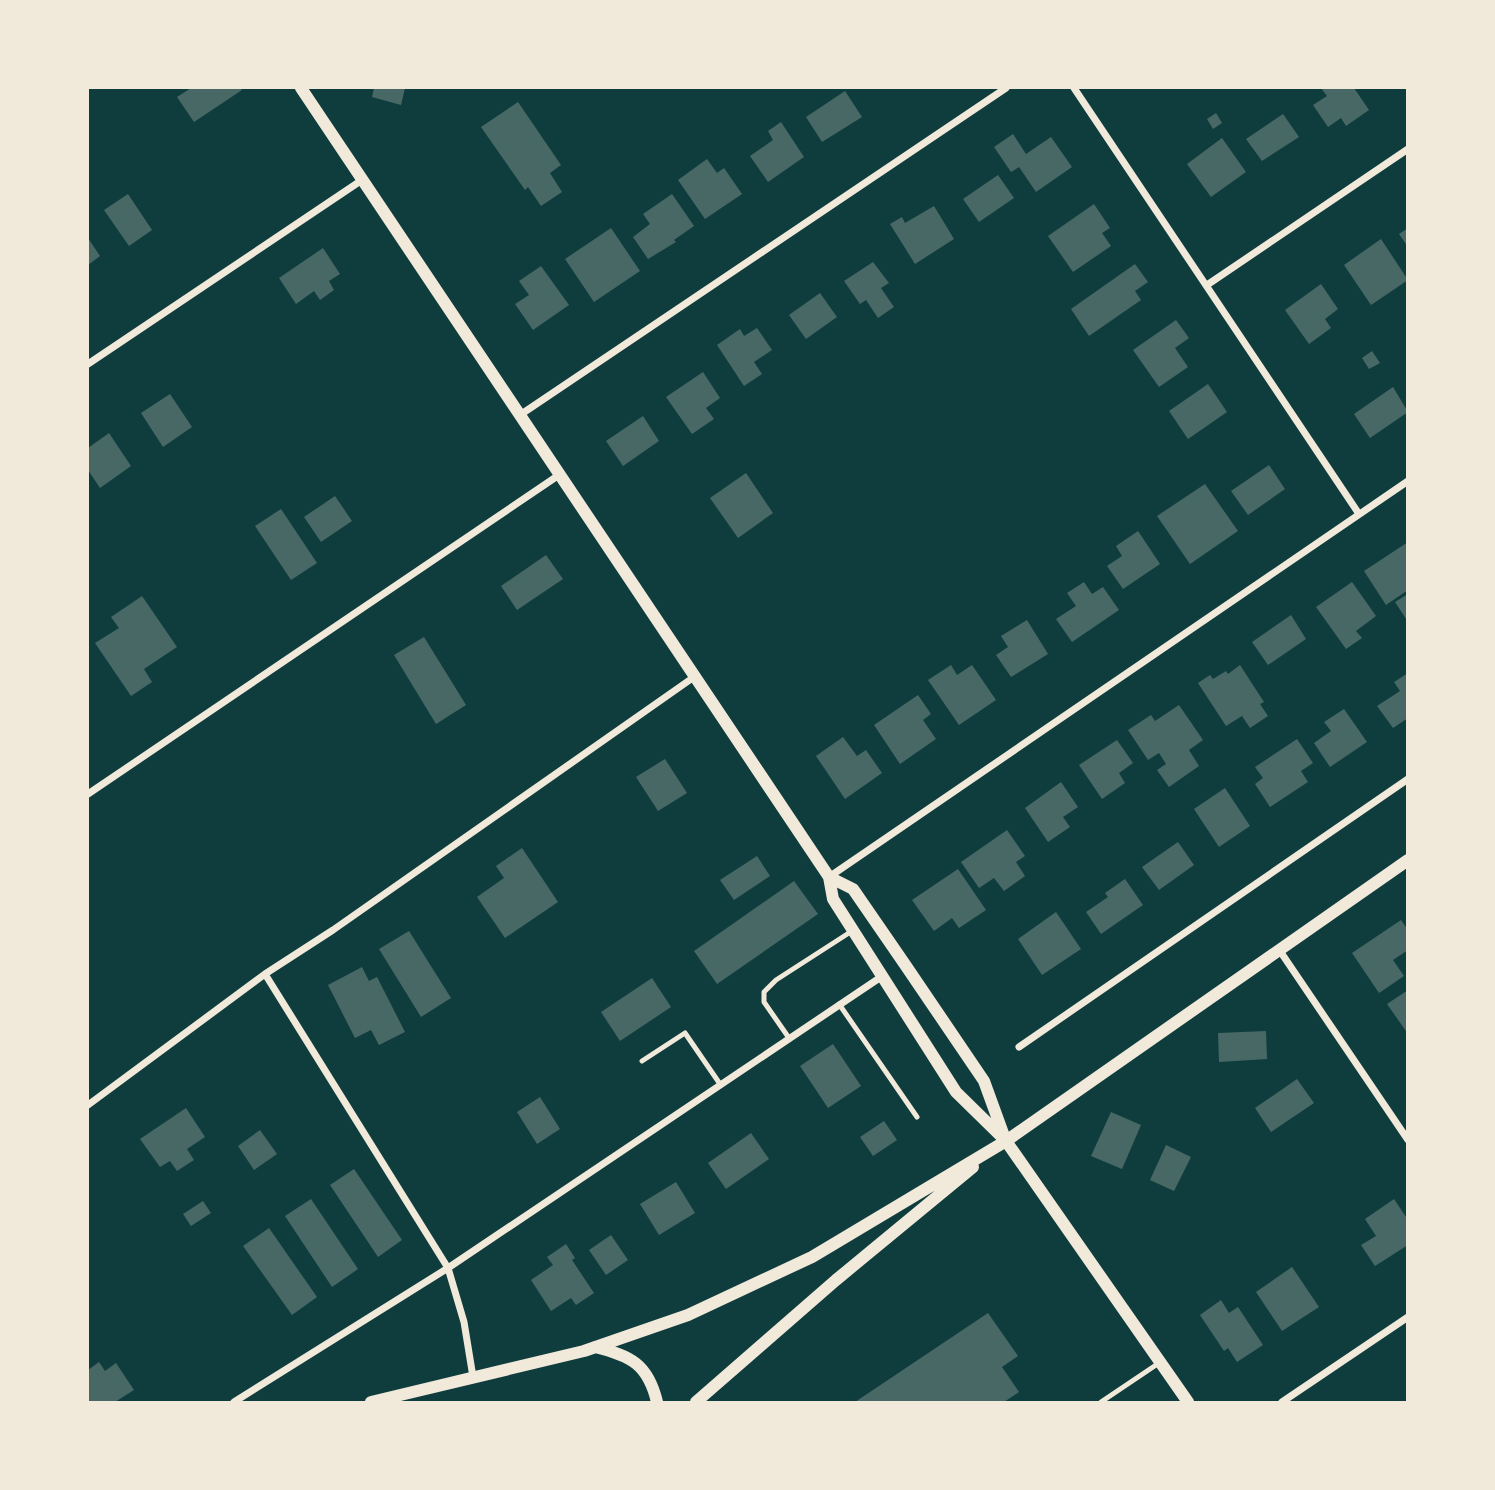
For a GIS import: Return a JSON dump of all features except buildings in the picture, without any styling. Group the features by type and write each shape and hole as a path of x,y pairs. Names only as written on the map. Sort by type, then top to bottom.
{"street":[{"path":"301,88 829,877 833,900 956,1092 1006,1140 1188,1402"},
{"path":"520,415 1006,88"},
{"path":"1074,88 1359,514"},
{"path":"1207,285 1408,149"},
{"path":"88,364 362,180"},
{"path":"88,794 559,475"},
{"path":"829,877 1408,481"},
{"path":"88,1105 265,974 333,930 694,677"},
{"path":"1019,1047 1408,779"},
{"path":"371,1402 594,1347 688,1315 812,1257 1006,1140 1408,860"},
{"path":"829,877 853,889 906,965 984,1081 1006,1140"},
{"path":"1280,951 1408,1140"},
{"path":"265,974 447,1268 464,1322 472,1377"},
{"path":"234,1402 447,1268 881,977"},
{"path":"695,1402 836,1280 1006,1140"},
{"path":"1282,1402 1408,1317"},
{"path":"594,1347 622,1354 635,1361 645,1373 657,1402"}],"lane":[{"path":"789,1038 764,1002 764,992 776,980 852,930"},
{"path":"839,1004 917,1117"},
{"path":"642,1061 685,1033 720,1084"},
{"path":"1101,1402 1161,1363"}]}
